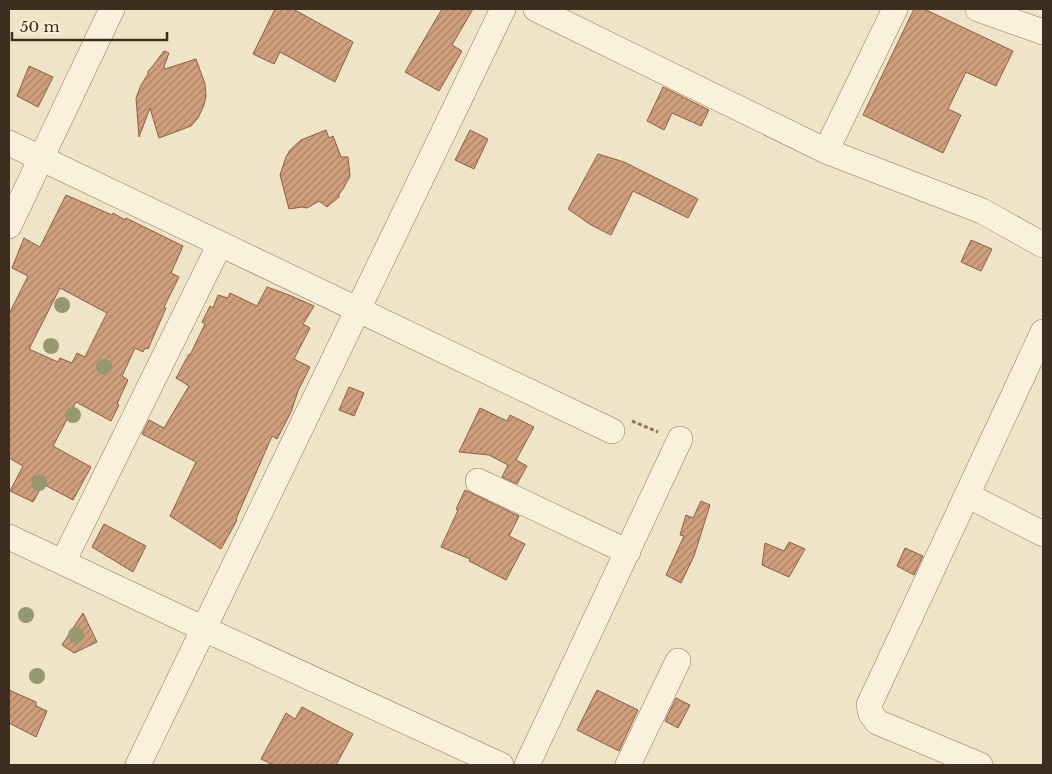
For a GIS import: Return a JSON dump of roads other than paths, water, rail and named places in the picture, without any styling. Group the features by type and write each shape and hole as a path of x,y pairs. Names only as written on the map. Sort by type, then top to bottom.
{"street":[{"path":"9,226 112,9"},
{"path":"138,765 503,9"},
{"path":"536,9 826,151 982,211 1043,245"},
{"path":"826,151 895,9"},
{"path":"978,9 1043,32"},
{"path":"9,143 612,431"},
{"path":"63,562 220,244"},
{"path":"980,765 877,722 871,714 869,705 1043,332"},
{"path":"527,765 680,439"},
{"path":"478,482 628,552"},
{"path":"967,494 1043,534"},
{"path":"9,537 501,765"},
{"path":"628,765 678,661"}]}
